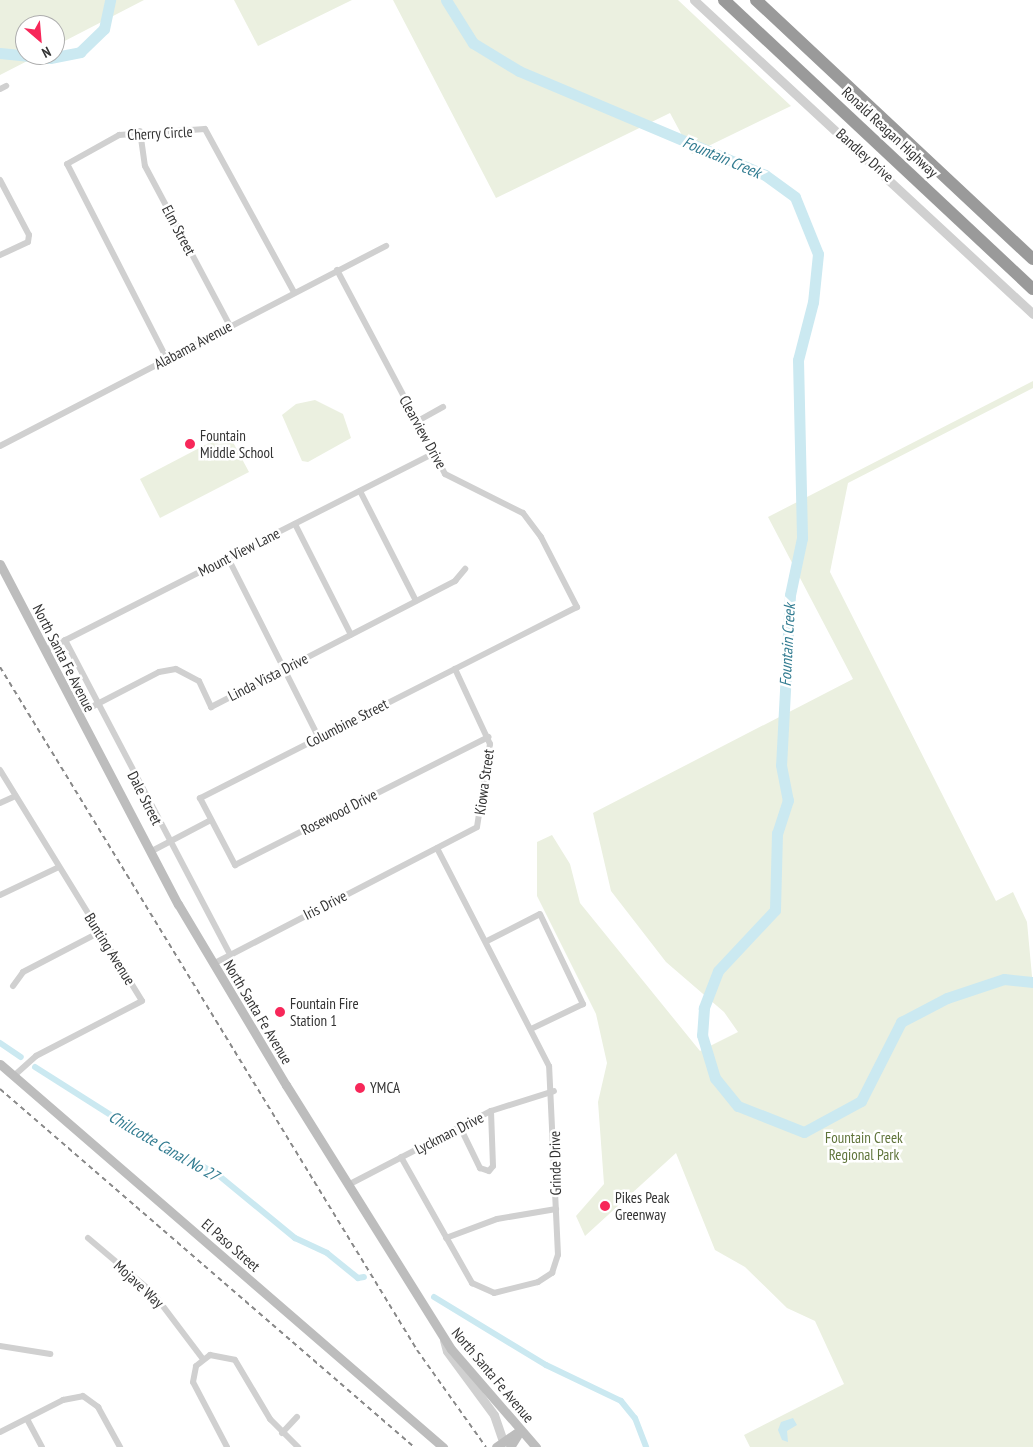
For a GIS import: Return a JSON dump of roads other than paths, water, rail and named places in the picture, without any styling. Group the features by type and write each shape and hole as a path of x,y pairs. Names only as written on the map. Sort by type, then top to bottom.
{"highway":[{"name":"Ronald Reagan Highway","path":"724,0 1033,289"},
{"name":"Ronald Reagan Highway","path":"756,0 1033,259"}],"main road":[{"name":"North Santa Fe Avenue","path":"0,564 150,852 213,964 444,1340 536,1447"},
{"name":"El Paso Street","path":"0,1064 443,1447"},
{"path":"503,1445 520,1430"}],"street":[{"name":"Bandley Drive","path":"694,0 1033,314"},
{"name":"Cherry Circle","path":"166,359 67,164 118,135 140,131 205,130 294,292"},
{"name":"Elm Street","path":"140,131 145,166 230,326"},
{"path":"0,180 29,235 28,242 0,255"},
{"name":"Alabama Avenue","path":"0,446 337,270 364,261 386,246"},
{"name":"Clearview Drive","path":"337,270 432,454 446,474 470,490 523,513 541,537 577,607"},
{"path":"416,422 444,407"},
{"name":"Mount View Lane","path":"46,650 432,454"},
{"path":"360,491 416,601"},
{"path":"295,524 351,634"},
{"path":"228,558 319,738"},
{"name":"Linda Vista Drive","path":"78,714 159,672 176,669 199,681 211,706 455,581 465,569"},
{"name":"Columbine Street","path":"211,820 200,798 577,607"},
{"name":"Dale Street","path":"65,640 168,842 230,954"},
{"name":"Kiowa Street","path":"437,848 477,827 488,737 455,668"},
{"name":"Rosewood Drive","path":"211,820 234,865 488,737"},
{"name":"Bunting Avenue","path":"0,770 142,1001 36,1056 14,1076"},
{"path":"0,803 16,796"},
{"path":"150,852 211,820"},
{"name":"Grinde Drive","path":"402,1157 468,1279 483,1291 494,1293 533,1284 548,1277 557,1262 554,1092 549,1066 487,941 437,848"},
{"name":"Iris Drive","path":"213,964 437,848"},
{"path":"0,895 59,867"},
{"path":"487,941 540,914 583,1004 531,1030"},
{"path":"13,986 23,972 100,932"},
{"name":"Lyckman Drive","path":"348,1185 491,1111 554,1092"},
{"path":"460,1127 480,1168 489,1172 493,1166 491,1111"},
{"path":"446,1238 497,1219 556,1209"},
{"name":"Mojave Way","path":"88,1238 153,1293 203,1359"},
{"path":"444,1340 447,1351 494,1415 503,1445"},
{"path":"0,1346 50,1354"},
{"path":"227,1447 193,1382 196,1366 203,1359 219,1354 235,1360 282,1433 298,1447"},
{"path":"0,1432 63,1400 83,1396 98,1407 120,1447"},
{"path":"282,1433 297,1417"},
{"path":"27,1419 42,1447"}],"water":[{"path":"793,1418 797,1425 787,1431 788,1442 782,1440 778,1430 781,1422"}],"waterway":[{"name":"Fountain Creek","path":"0,53 50,58 80,52 104,29 110,0"},
{"name":"Fountain Creek","path":"446,0 473,43 519,71 765,175 795,197 818,254 813,302 798,360 802,538 790,595 781,765 788,800 777,833 775,910 718,971 704,1008 702,1035 715,1078 738,1106 804,1132 861,1101 901,1022 947,998 1004,979 1033,982"},
{"name":"Chillcotte Canal No 27","path":"0,1043 21,1057"},
{"name":"Chillcotte Canal No 27","path":"35,1067 139,1133 217,1174 295,1238 327,1253 358,1278 364,1277"},
{"name":"Chillcotte Canal No 27","path":"434,1297 546,1365 621,1401 635,1418 646,1447"}],"railway":[{"path":"0,667 417,1350 486,1447"},
{"path":"0,1089 414,1447"}],"place":[{"name":"Fountain Middle School","path":"190,444"},
{"name":"Fountain Fire Station 1","path":"280,1012"},
{"name":"YMCA","path":"360,1088"},
{"name":"Pikes Peak Greenway","path":"605,1206"}],"park label":[{"name":"Fountain Creek Regional Park","path":"864,1146"}]}
